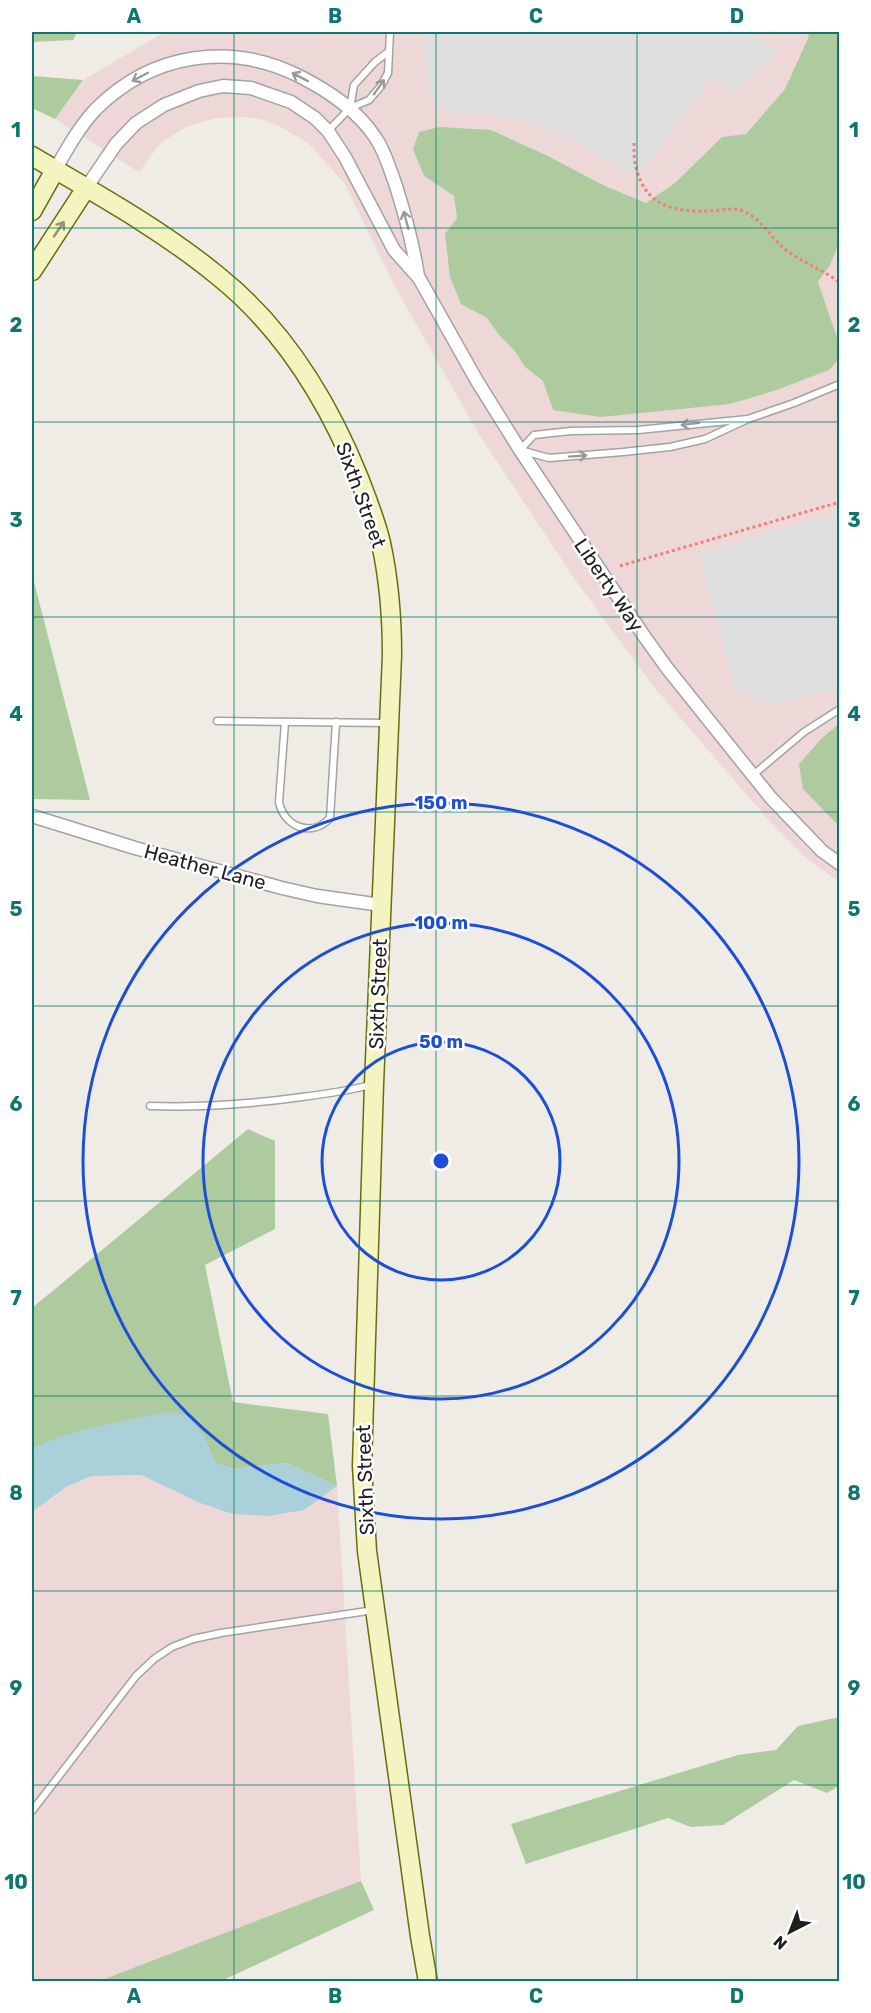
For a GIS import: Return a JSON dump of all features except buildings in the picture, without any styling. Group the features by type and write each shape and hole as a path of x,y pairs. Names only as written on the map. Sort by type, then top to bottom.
{"main road":[{"name":"Sixth Street","path":"32,156 185,250 235,290 273,329 306,373 350,455 369,504 380,541 392,622 362,1466 367,1551 374,1610 428,1982"},
{"path":"32,211 55,170"},
{"path":"32,271 86,188"}],"street":[{"name":"Liberty Way","path":"55,170 84,123 108,98 138,77 195,57 234,57 273,65 311,82 350,108 375,137 386,156 404,212 419,278"},
{"name":"Liberty Way","path":"86,188 116,144 136,123 164,105 198,91 230,86 264,92 291,102 328,131 345,157 394,250 419,278 477,381 520,450 650,644 753,775 790,818 822,851 840,864"},
{"name":"Heather Lane","path":"32,816 135,848 282,888 317,896 381,905"}],"lane":[{"path":"328,131 350,108 369,100 381,86 387,73 390,32"},
{"path":"350,108 354,86 375,62 388,52"},
{"path":"748,419 638,430 571,431 534,435 520,450 549,458 670,447 705,439 748,419 840,384"},
{"path":"753,775 804,732 840,709"},
{"path":"217,721 389,723"},
{"path":"285,722 279,802 281,813 296,826 312,828 324,825 330,818 336,722"},
{"path":"150,1106 182,1108 275,1101 374,1084"},
{"path":"32,1810 136,1676 154,1659 172,1647 193,1639 222,1633 374,1610"}],"path":[{"path":"634,143 636,170 644,188 658,202 664,206 686,211 731,209 743,211 760,222 788,252 840,283"},
{"path":"620,566 840,502"}],"shaded area":[{"path":"423,32 753,32 779,52 731,93 712,77 646,166 629,173 579,144 536,125 495,115 447,112 430,96"},
{"path":"806,32 809,36 785,89 746,134 722,137 675,183 646,203 603,185 491,130 424,176 454,196 461,304 487,318 499,335 515,351 525,367 543,381 553,410 730,404 774,391 829,370 839,359 839,882 807,859 771,823 653,686 576,581 480,436 394,285 345,184 308,143 279,126 263,120 247,117 215,118 186,127 160,144 139,172 55,119 83,80 163,33"},
{"path":"839,243 839,343 818,282 830,265"},
{"path":"839,513 839,689 767,704 755,699 748,692 737,695 698,553"},
{"path":"141,1475 200,1503 232,1514 269,1516 304,1510 337,1486 361,1881 99,1981 32,1981 32,1512 66,1487 92,1476"}],"green space":[{"path":"32,32 77,32 73,40 32,42"},
{"path":"806,32 839,32 839,243 830,265 818,282 839,343 839,359 829,370 774,391 730,404 601,417 553,410 543,381 525,367 515,351 499,335 487,318 461,304 450,277 445,234 457,218 454,196 424,176 413,149 419,132 439,127 491,130 603,185 646,203 675,183 722,137 746,134 785,89 809,36"},
{"path":"32,76 83,80 55,119 32,108"},
{"path":"32,574 90,800 32,799"},
{"path":"839,724 839,826 803,789 799,764 822,738"},
{"path":"248,1129 275,1141 275,1229 205,1265 233,1402 328,1414 337,1486 287,1463 233,1469 215,1463 203,1435 36,1447 32,1451 32,1308"},
{"path":"839,1717 839,1786 827,1793 794,1780 723,1825 691,1827 668,1818 526,1864 511,1824 738,1755 776,1750 798,1726"},
{"path":"361,1881 374,1910 221,1981 99,1981"}],"water":[{"path":"167,1412 188,1415 203,1435 215,1463 233,1469 287,1463 337,1486 304,1510 269,1516 232,1514 200,1503 141,1475 92,1476 66,1487 32,1512 32,1451 42,1444 75,1432"}]}
